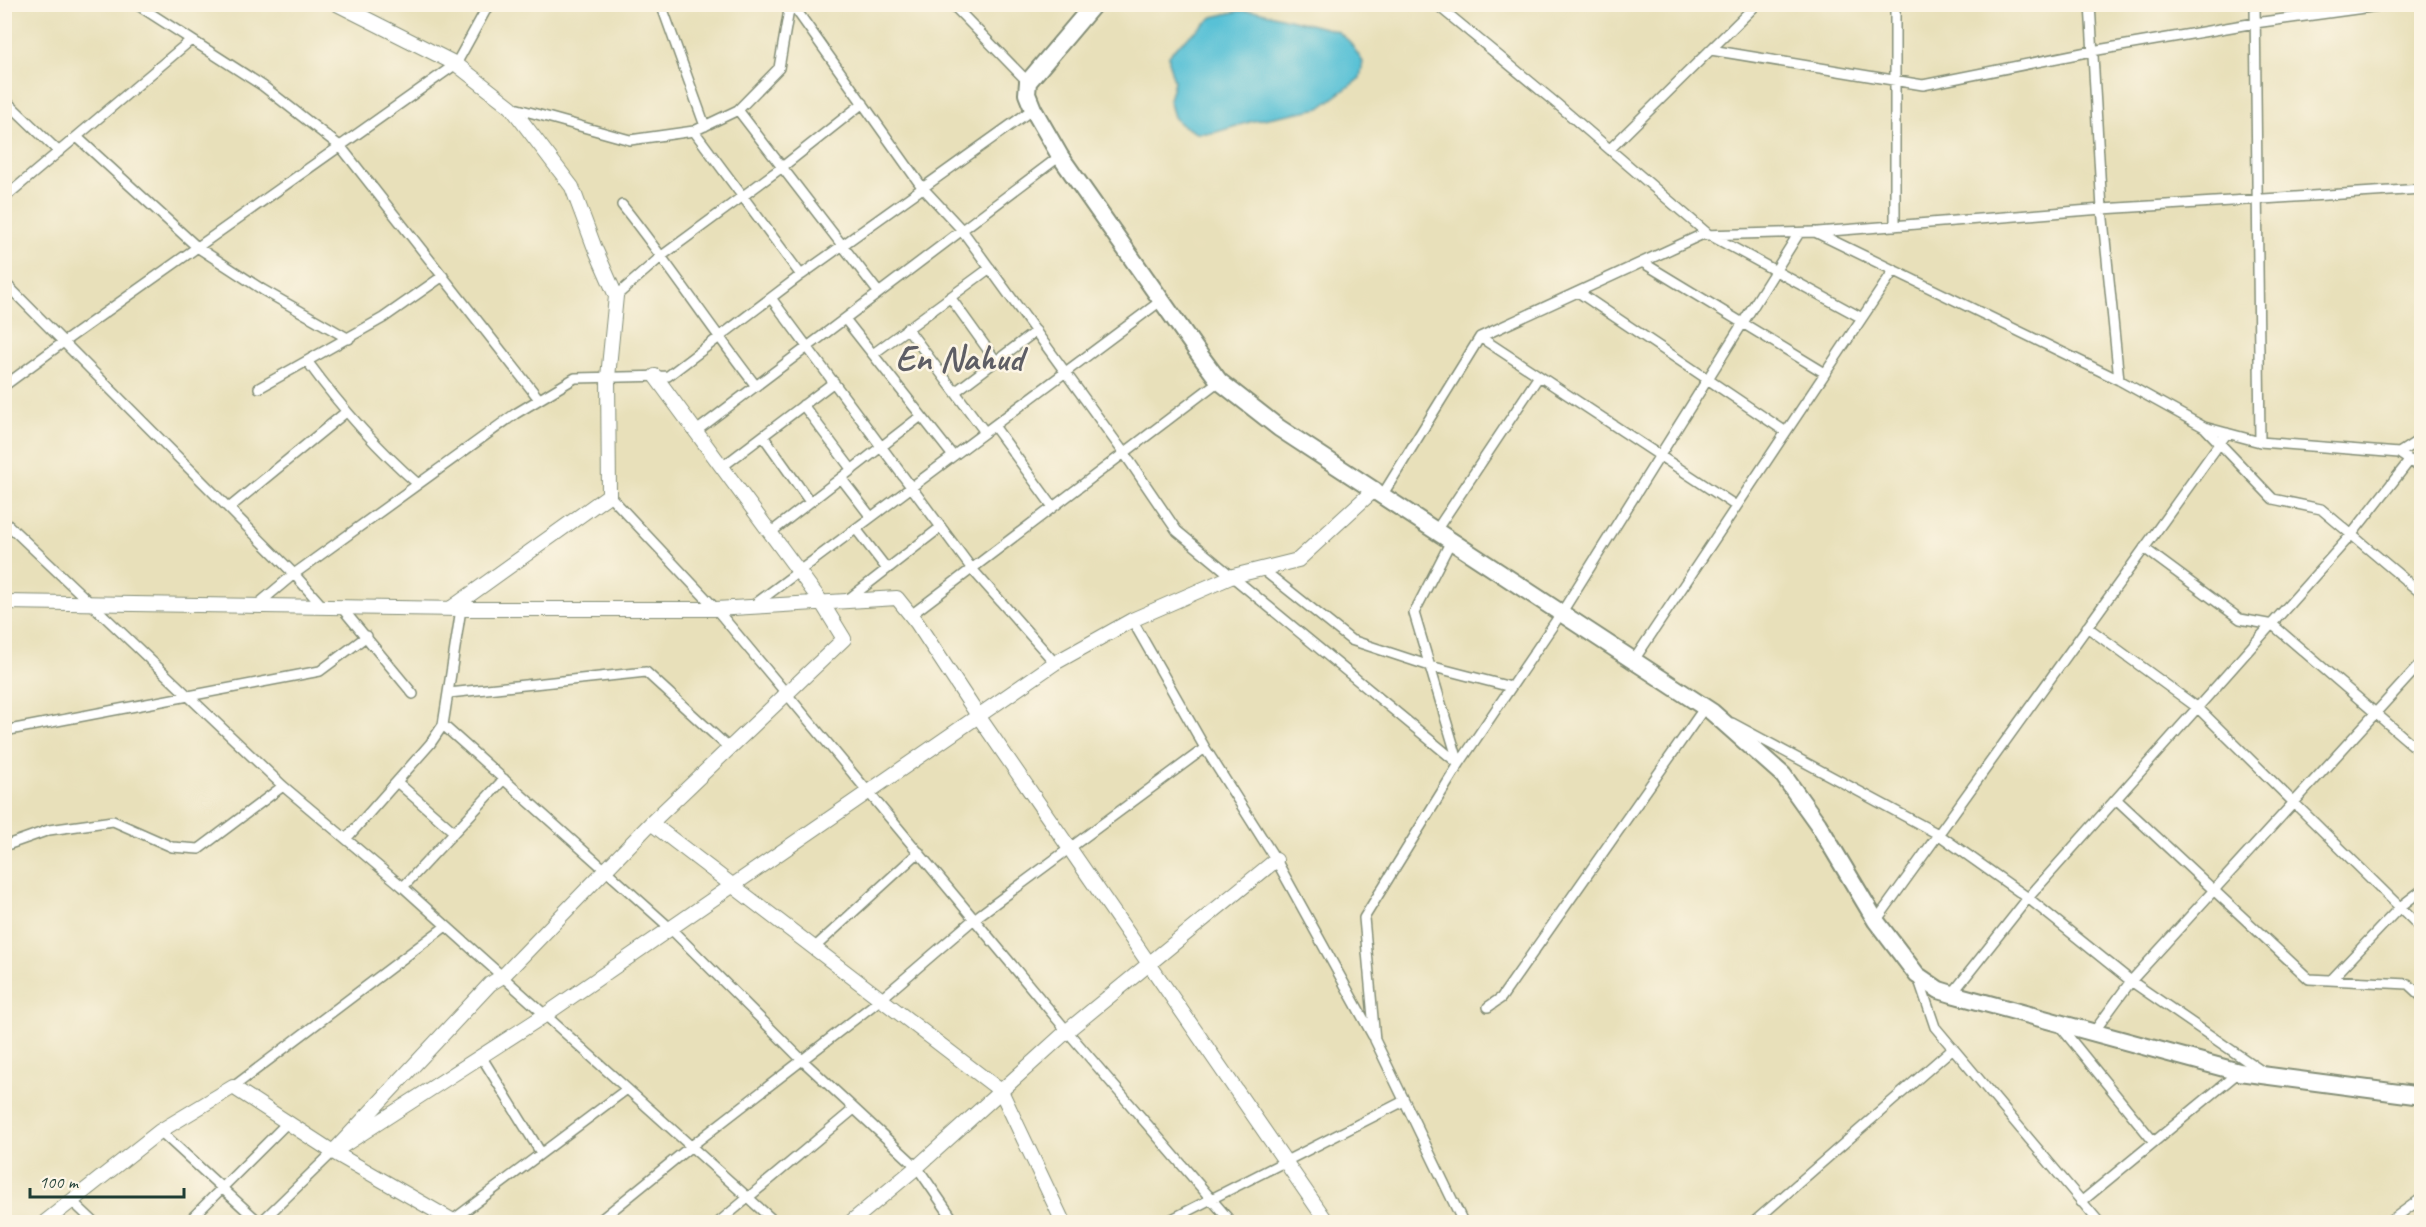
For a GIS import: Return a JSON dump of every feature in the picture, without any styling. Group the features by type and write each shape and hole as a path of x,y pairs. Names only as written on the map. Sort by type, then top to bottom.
{"highway":[{"path":"1094,4 1028,82 1027,93 1033,109 1060,156 1219,381 1279,428 1379,491 1709,709 1783,775 1818,824 1876,921 1917,975 1939,990 1952,994 2238,1072 2421,1096"}],"street":[{"path":"136,4 263,86 341,147 539,399"},
{"path":"337,4 456,64 511,107 572,187 616,296 608,377 609,495 716,609 1067,1031 1231,1222"},
{"path":"4,386 456,64 489,4"},
{"path":"661,4 705,126"},
{"path":"511,107 630,140 694,131 738,110 779,68 791,4"},
{"path":"791,4 922,187 962,230 990,268 1124,453 1177,531 1459,764"},
{"path":"952,4 1028,82"},
{"path":"1436,4 1708,234 1862,318"},
{"path":"1610,150 1757,4"},
{"path":"1895,4 1895,226"},
{"path":"2090,4 2102,209 2119,380"},
{"path":"2255,4 2260,442"},
{"path":"1711,50 1923,85 2092,51 2255,23 2393,4"},
{"path":"4,198 191,40"},
{"path":"4,99 59,152"},
{"path":"616,296 663,255 781,168 863,103"},
{"path":"257,605 294,574 515,414 575,378 668,376 801,275 1033,109"},
{"path":"738,110 879,293"},
{"path":"694,131 801,275"},
{"path":"77,137 197,247 263,290 349,339"},
{"path":"695,432 1060,156"},
{"path":"333,1152 544,1015 731,884 979,717 1054,663 1132,620 1233,576 1298,560 1379,491 1480,338 1701,234 1815,232 2102,209 2421,189"},
{"path":"622,205 663,255 719,338 756,386"},
{"path":"1815,232 2119,380 2204,427 2260,442 2399,453 2421,469"},
{"path":"1375,1040 1364,918 1459,764 1562,612 1799,233"},
{"path":"1642,262 1825,373"},
{"path":"873,354 990,268"},
{"path":"1634,660 1894,270"},
{"path":"259,388 349,339 442,276"},
{"path":"4,282 294,574 323,607"},
{"path":"1578,292 1786,432"},
{"path":"950,297 996,362"},
{"path":"771,298 972,569 1054,663"},
{"path":"750,607 1162,300"},
{"path":"845,319 953,456"},
{"path":"907,328 986,432"},
{"path":"956,392 1036,332"},
{"path":"1480,338 1736,507"},
{"path":"307,361 346,412 393,462 418,484"},
{"path":"160,1131 222,1188 264,1221 333,1152 490,984 503,976 651,823 844,639 822,603 655,376"},
{"path":"1437,530 1539,376"},
{"path":"911,615 1219,381"},
{"path":"722,467 834,382"},
{"path":"803,405 852,470"},
{"path":"229,508 346,412"},
{"path":"770,533 921,416"},
{"path":"994,426 1053,507"},
{"path":"2204,427 2274,499 2321,509 2421,594"},
{"path":"1876,921 2227,433"},
{"path":"763,436 810,502"},
{"path":"2399,453 2421,438"},
{"path":"1952,994 2028,898 2352,534 2410,460"},
{"path":"841,478 871,518"},
{"path":"346,839 430,744 443,725 449,693 456,609 609,495"},
{"path":"4,521 283,786 403,887 775,1222"},
{"path":"845,602 941,527"},
{"path":"856,529 887,569"},
{"path":"1452,539 1414,613 1459,764"},
{"path":"2144,548 2240,619 2273,624 2421,753"},
{"path":"1262,568 1351,640 1430,666 1511,687"},
{"path":"4,602 456,609 716,609 897,598 911,615 1327,1222"},
{"path":"340,607 413,694"},
{"path":"1132,620 1204,748 1276,860 1375,1040 1463,1222"},
{"path":"2087,627 2198,708 2421,929"},
{"path":"4,731 320,671 366,636"},
{"path":"2093,1033 2131,981 2421,662"},
{"path":"449,693 646,672 729,748"},
{"path":"1488,1007 1501,998 1709,709 1938,834 2028,898 2131,981 2267,1076"},
{"path":"443,725 669,927 802,1060 917,1167 955,1222"},
{"path":"598,1222 880,999 974,919 1204,748"},
{"path":"403,887 504,779"},
{"path":"397,782 454,832"},
{"path":"4,846 49,830 113,821 172,847 199,849 283,786"},
{"path":"2116,799 2308,979 2408,984 2421,997"},
{"path":"651,823 1001,1091 1063,1222"},
{"path":"814,948 919,852"},
{"path":"851,1222 917,1167 1067,1031 1276,860"},
{"path":"2331,980 2400,908 2421,890"},
{"path":"45,1222 160,1131 233,1087 446,926"},
{"path":"1917,975 1935,1027 2099,1222"},
{"path":"2057,1022 2154,1142"},
{"path":"1754,1222 1953,1048"},
{"path":"481,1056 541,1153"},
{"path":"2081,1202 2238,1072"},
{"path":"233,1087 333,1152 453,1222 627,1089"},
{"path":"1166,1222 1404,1101"},
{"path":"719,1222 854,1109"},
{"path":"188,1222 288,1122"},
{"path":"2389,1222 2421,1198"},
{"path":"72,1201 94,1222"}],"water":[{"path":"1239,11 1257,11 1337,31 1349,41 1363,62 1360,78 1320,108 1253,121 1213,133 1196,133 1180,124 1174,117 1169,100 1174,81 1169,55 1213,17"}],"district":[{"name":"En Nahud","path":"959,358"}]}
